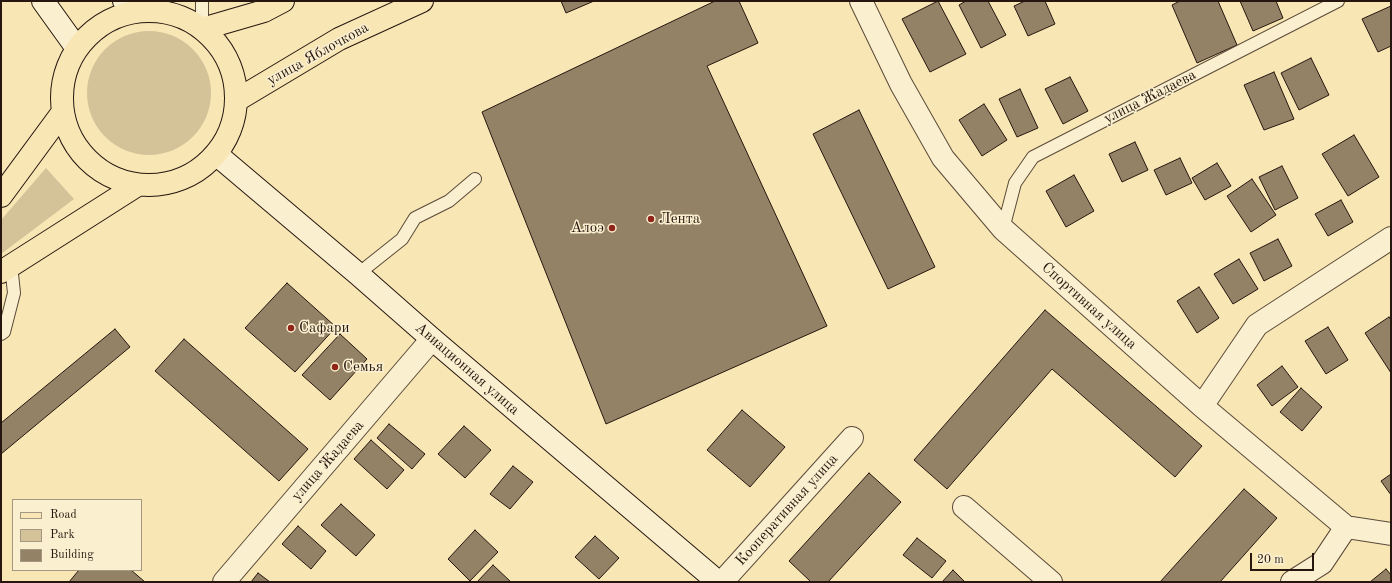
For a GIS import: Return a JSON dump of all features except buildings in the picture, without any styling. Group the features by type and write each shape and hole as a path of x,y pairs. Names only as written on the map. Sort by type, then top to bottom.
{"main road":[{"path":"202,29 264,11 283,1"},
{"name":"улица Яблочкова","path":"237,100 339,39 422,1"},
{"path":"6,268 136,186 166,185 191,175 216,154 232,128 237,100 234,80 228,62 219,47 202,29 179,16 133,5 108,21 76,47 62,89 62,113 83,157 136,186"},
{"path":"1,196 62,113"}],"street":[{"path":"43,1 76,47"},
{"name":"Спортивная улица","path":"861,1 901,84 943,158 1003,229 1202,406 1346,527"},
{"name":"Авиационная улица","path":"216,154 718,582"},
{"path":"1202,406 1257,325 1391,238"},
{"name":"улица Жадаева","path":"224,582 432,339"},
{"name":"Кооперативная улица","path":"722,582 852,438"},
{"path":"964,507 1051,582"},
{"path":"1292,582 1322,563 1346,527 1391,534"}],"lane":[{"path":"202,1 202,29"},
{"name":"улица Жадаева","path":"1003,229 1015,183 1033,156 1338,1"},
{"path":"358,274 402,239 415,218 449,201 475,179"},
{"path":"1,334 4,332 14,293 6,268"}],"green space":[{"path":"149,31 161,32 173,36 184,41 193,49 201,58 206,69 210,81 210,105 206,117 201,128 193,137 184,145 173,150 161,154 149,155 137,154 125,150 114,145 105,137 97,128 92,117 88,105 87,93 88,81 92,69 97,58 105,49 114,41 125,36 137,32"},
{"path":"46,168 74,199 1,254 1,220"}],"place":[{"name":"Лента","path":"651,219"},
{"name":"Алоэ","path":"612,228"},
{"name":"Сафари","path":"291,328"},
{"name":"Семья","path":"335,367"}]}
